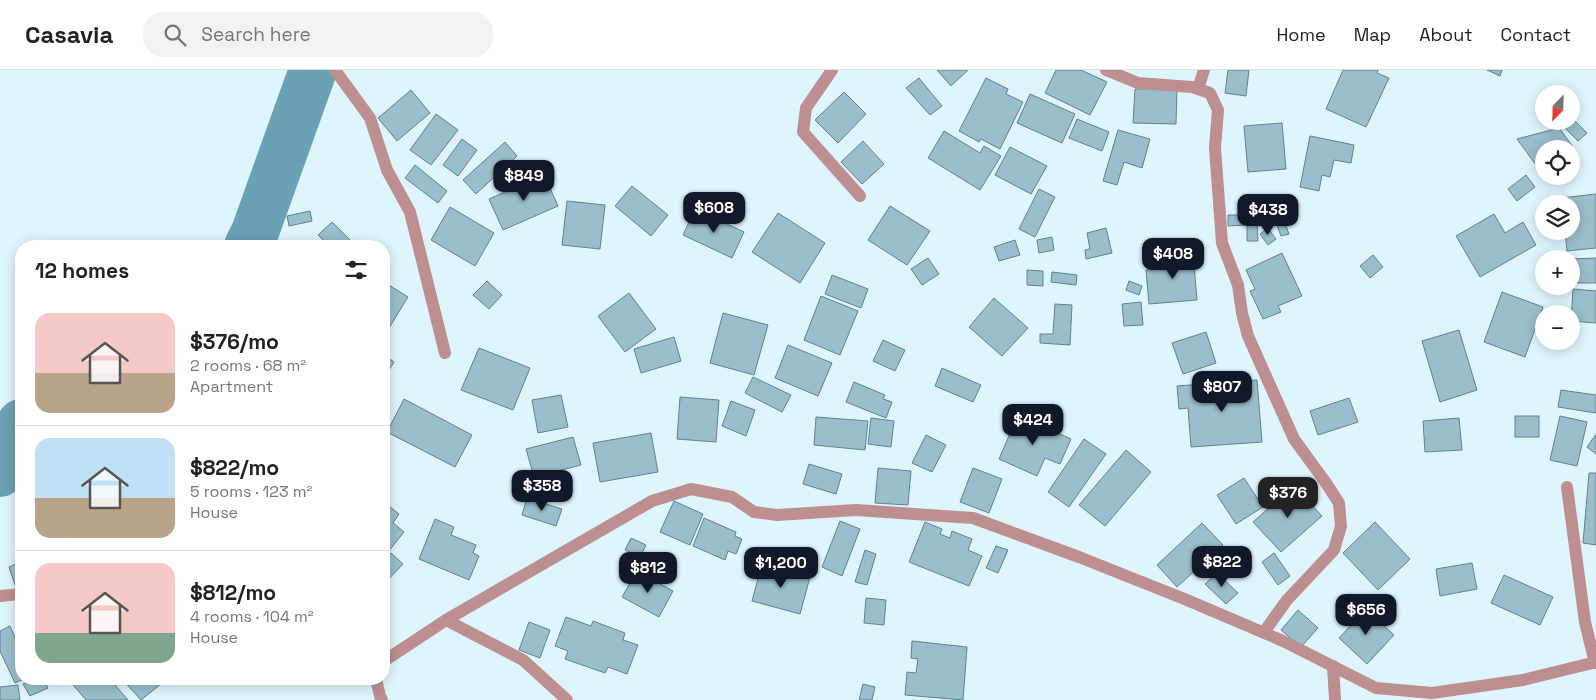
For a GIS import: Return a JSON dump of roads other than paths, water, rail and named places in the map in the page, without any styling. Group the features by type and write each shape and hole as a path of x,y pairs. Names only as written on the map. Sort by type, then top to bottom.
{"street":[{"path":"335,70 370,118 387,170 410,212 445,353"},
{"path":"832,70 806,108 803,132 860,196"},
{"path":"1106,70 1138,83 1192,87 1210,93 1218,110 1215,162 1222,243 1238,285 1248,336 1294,439 1339,503 1341,526 1334,550 1287,600 1264,632"},
{"path":"1198,89 1204,70"},
{"path":"390,657 446,620 652,501 691,489 732,497 754,512 777,514 856,510 973,518 1079,557 1264,632 1376,688 1432,692 1523,680 1595,663 1585,622 1567,487"},
{"path":"0,596 15,595"},
{"path":"446,620 523,660 567,700"},
{"path":"1333,666 1335,700"},
{"path":"377,685 382,700"}],"waterway":[{"path":"251,240 313,70"},
{"path":"0,473 15,437"}]}
